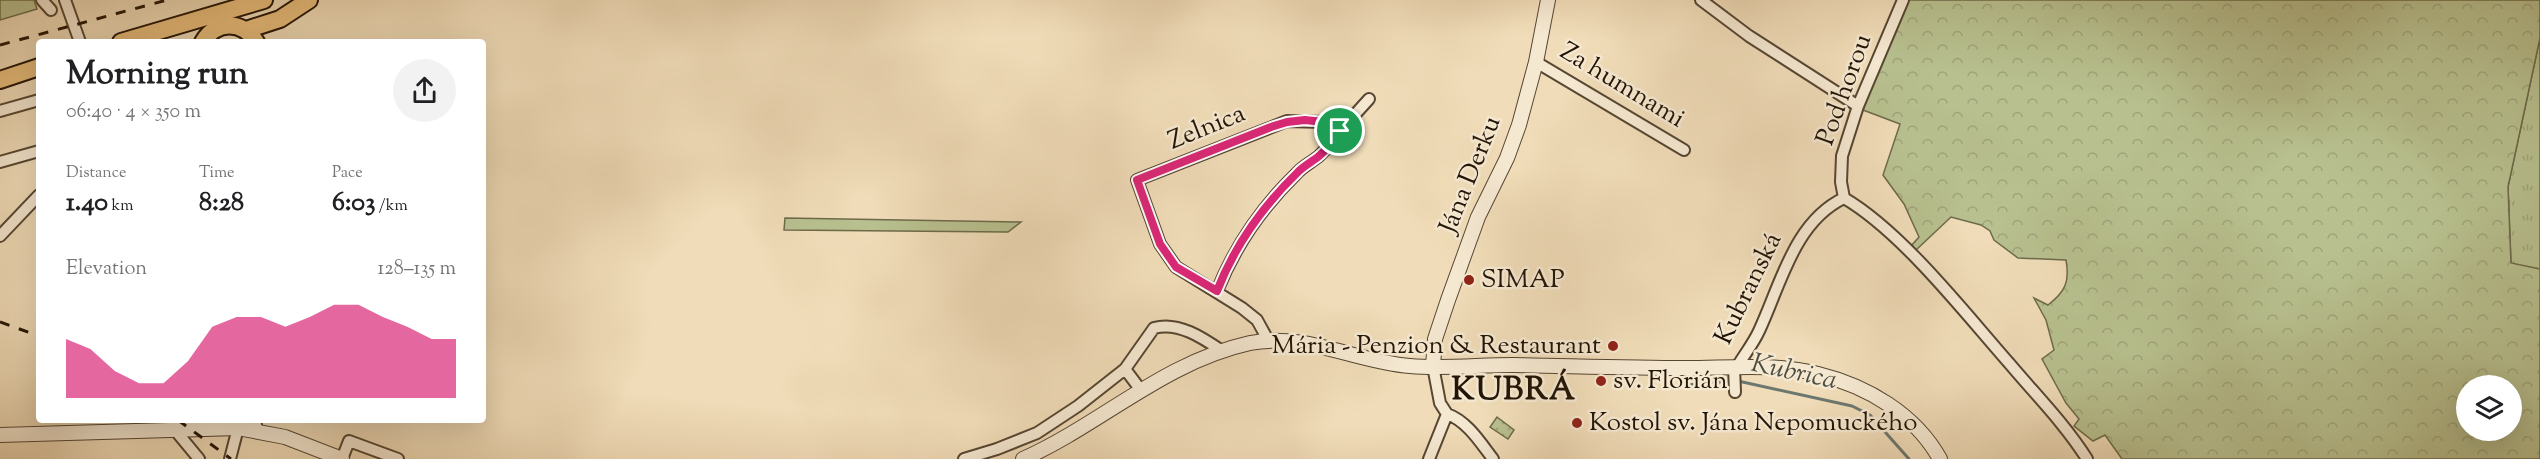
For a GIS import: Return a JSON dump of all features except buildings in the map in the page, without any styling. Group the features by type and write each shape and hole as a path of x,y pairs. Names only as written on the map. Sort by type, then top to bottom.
{"main road":[{"path":"131,39 264,0"},
{"path":"204,39 208,34 222,26 231,25 251,36 309,0"},
{"path":"265,39 280,19"},
{"path":"0,80 36,69"}],"street":[{"path":"42,0 51,10"},
{"path":"65,0 79,39"},
{"name":"Jána Derku","path":"1433,366 1438,329 1478,217 1507,158 1536,62 1548,0"},
{"path":"1701,0 1749,36 1858,106"},
{"name":"Pod horou","path":"1844,198 1841,182 1842,156 1858,106 1903,0"},
{"name":"Za humnami","path":"1536,62 1684,150"},
{"path":"1217,291 1230,257 1247,230 1298,171 1321,154 1369,99"},
{"path":"0,111 36,101"},
{"name":"Zelnica","path":"1268,340 1257,320 1217,291 1176,267 1160,244 1137,180 1287,122 1324,122 1340,131"},
{"path":"0,162 36,152"},
{"path":"1844,198 1885,229 1928,272 2056,418 2086,459"},
{"name":"Kubranská","path":"1023,459 1140,389 1192,362 1221,351 1268,340 1302,343 1396,364 1735,369 1758,334 1795,248 1808,226 1828,206 1844,198"},
{"path":"0,236 36,204"},
{"path":"964,459 999,454 1078,406 1125,369 1149,331 1160,326 1188,331 1221,351"},
{"path":"1433,366 1440,403 1447,414 1455,417 1474,434 1493,459"},
{"path":"1125,369 1140,389"},
{"path":"1734,389 1735,369 1799,370 1844,382 1884,402 1909,420 1932,445 1940,459"},
{"path":"1078,406 1088,422"},
{"path":"1429,459 1447,414"},
{"path":"199,429 212,423"},
{"path":"230,459 237,424"},
{"path":"0,435 175,430 237,424 256,425 342,459 349,441 398,459"},
{"path":"175,430 199,459"}],"green space":[{"path":"0,0 34,0 37,9 0,20"},
{"path":"1907,0 2540,0 2540,38 2508,187 2511,263 2540,269 2540,459 2122,459 2105,435 2093,441 2074,426 2079,419 2066,403 2042,359 2054,350 2046,320 2034,298 2048,305 2059,296 2067,280 2066,260 2018,258 1994,240 1990,231 1981,225 1951,217 1916,250 1911,246 1919,237 1904,204 1883,175 1900,124 1863,110"},
{"path":"2540,38 2540,269 2511,264 2508,187"},
{"path":"785,218 1021,222 1008,232 784,230"},
{"path":"1497,417 1514,430 1508,439 1490,427"}],"waterway":[{"name":"Kubrica","path":"1686,385 1731,381"},
{"name":"Kubrica","path":"1738,381 1852,406 1870,415 1909,459"}],"railway":[{"path":"0,45 167,0"},
{"path":"0,322 36,335"},
{"path":"182,423 231,459"}],"place":[{"name":"SIMAP","path":"1469,280"},
{"name":"Mária - Penzion & Restaurant","path":"1613,346"},
{"name":"sv. Florián","path":"1601,381"},
{"name":"Kostol sv. Jána Nepomuckého","path":"1577,423"}],"district":[{"name":"KUBRÁ","path":"1514,391"}],"route":[{"path":"1305,120 1324,122 1340,131 1321,154 1298,171 1247,230 1230,257 1217,291 1176,267 1160,244 1137,180 1287,122 1305,120"}]}
